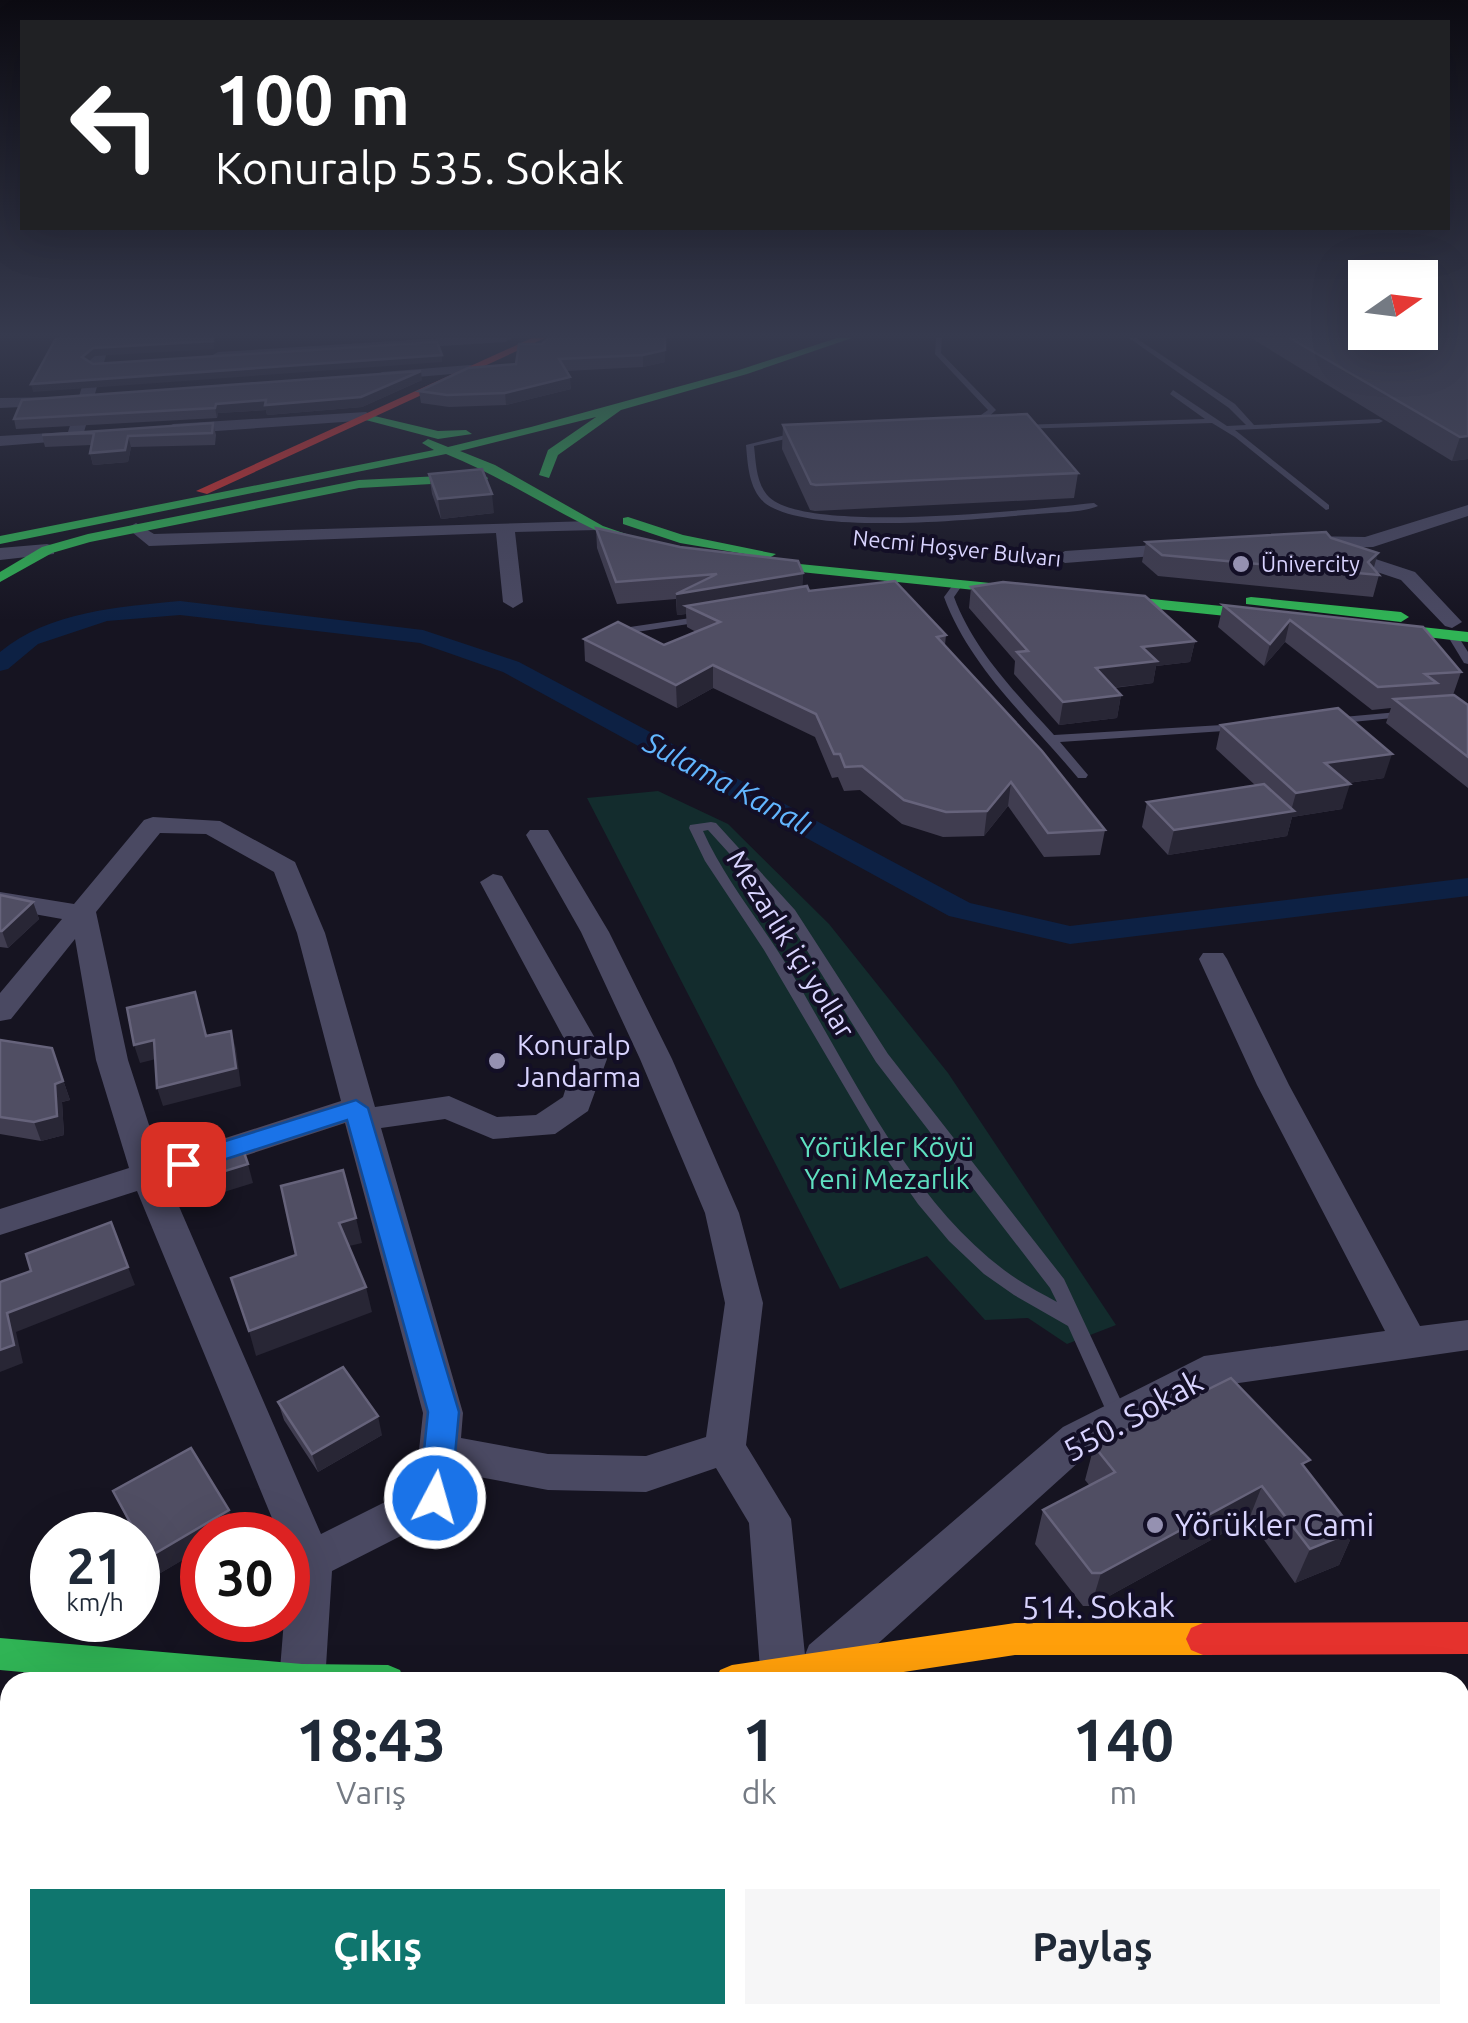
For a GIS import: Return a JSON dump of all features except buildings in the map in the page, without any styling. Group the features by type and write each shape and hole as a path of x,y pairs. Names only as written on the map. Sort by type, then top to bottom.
{"main road":[{"path":"202,491 331,432"},
{"path":"397,432 428,442"},
{"path":"424,432 469,442"},
{"path":"0,528 202,491 428,442 469,442 501,432"},
{"path":"0,578 44,547 511,432"},
{"path":"546,475 552,453 582,432"},
{"name":"Necmi Hoşver Bulvarı","path":"469,442 500,471 591,526 658,550 909,580 1460,630"},
{"name":"Necmi Hoşver Bulvarı","path":"469,442 546,475 658,534 716,548 1460,630"},
{"path":"0,542 44,547 358,484 474,480 500,471"},
{"name":"514. Sokak","path":"812,1672 1015,1639 1468,1638"},
{"path":"0,1654 219,1672"},
{"path":"113,1662 126,1672"}],"street":[{"path":"0,441 84,432"},
{"path":"1460,630 1408,576 1296,542 1366,543 1468,510"},
{"path":"136,528 148,540 175,540 591,526"},
{"path":"505,527 512,602"},
{"path":"0,554 44,547"},
{"path":"1065,557 1214,547"},
{"path":"0,1012 153,826 211,826 286,868 311,933 358,1114 444,1412 435,1498 311,1560"},
{"path":"539,835 603,948 722,1213 744,1304 724,1448 770,1520 794,1672"},
{"path":"0,1222 358,1114 449,1107 493,1128 543,1126 577,1104 591,1059 493,882"},
{"path":"0,900 84,914"},
{"path":"84,914 112,1060 148,1175 311,1560 315,1672"},
{"path":"1213,959 1273,1085 1410,1343"},
{"name":"550. Sokak","path":"798,1672 1077,1439 1204,1372 1468,1334"},
{"path":"440,1452 548,1472 646,1474 724,1448"}],"lane":[{"path":"808,432 750,444 751,469 758,491 772,504 794,514 830,520 1094,506"},
{"path":"1233,432 1326,507"},
{"path":"869,591 909,580"},
{"path":"958,584 949,597 953,613 994,670 1082,775"},
{"path":"630,630 717,617"},
{"path":"1460,630 1468,662"},
{"path":"1312,722 1429,713"},
{"path":"1054,739 1252,726"},
{"name":"Mezarlık içi yollar","path":"1074,1321 991,1270 926,1200 848,1085 770,948 710,864 694,828 712,826 790,913 882,1058 1058,1284 1119,1418"}],"green space":[{"name":"Yörükler Köyü Yeni Mezarlık","path":"658,791 728,824 829,924 948,1073 1116,1325 1067,1344 1028,1318 985,1320 927,1256 840,1289 587,798"}],"waterway":[{"name":"Sulama Kanalı","path":"0,664 30,639 104,615 180,608 423,637 511,667 960,910 1070,935 1468,887"}],"traffic: fast":[{"path":"428,432 466,434"},
{"path":"0,540 215,500 523,432"},
{"path":"545,475 552,453 582,432"},
{"path":"428,443 491,468 598,529 656,549"},
{"path":"0,578 47,550 88,538 359,484 482,478"},
{"path":"628,521 680,539 769,554"},
{"path":"739,562 1283,617"},
{"path":"1251,601 1401,617"},
{"path":"1366,626 1468,637"},
{"path":"0,1654 201,1672"}],"traffic: slow":[{"path":"798,1672 1015,1639 1203,1639"}],"traffic: jam":[{"path":"202,491 331,432"},
{"path":"1203,1639 1468,1638"}],"place":[{"name":"Ünivercity","path":"1241,564"},
{"name":"Konuralp Jandarma","path":"497,1061"},
{"name":"Yörükler Cami","path":"1155,1525"}],"route":[{"path":"183,1164 356,1108 444,1412 435,1498"}]}
